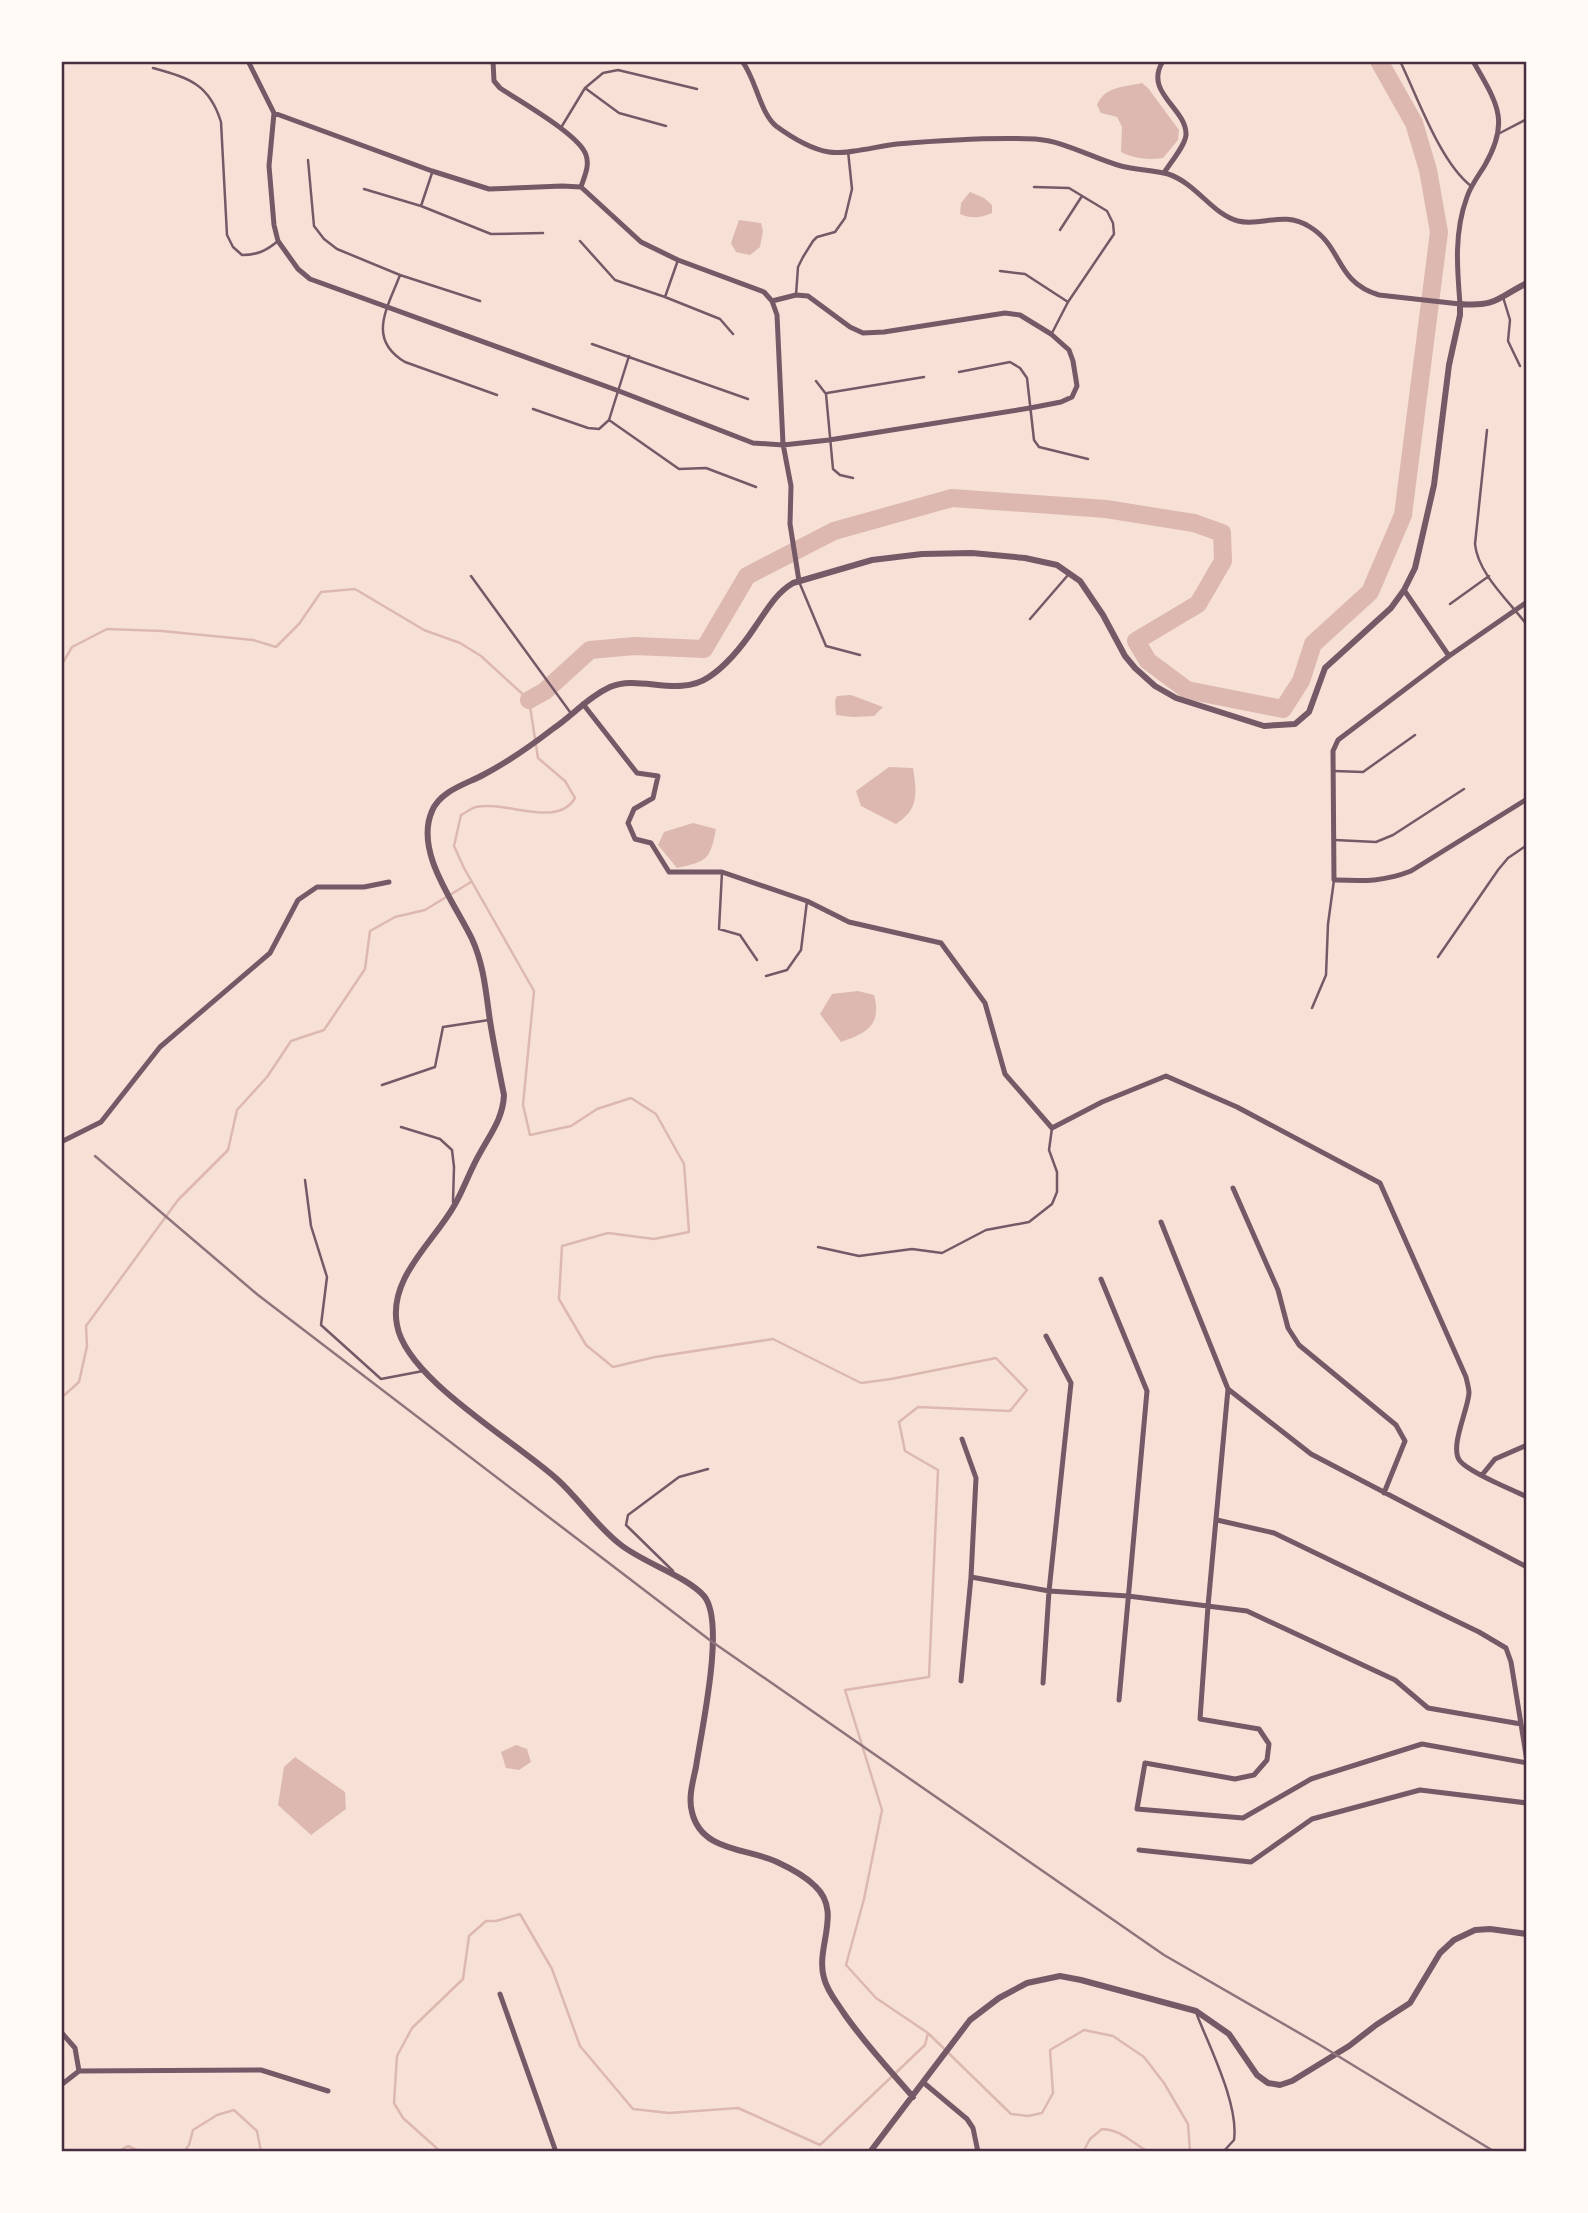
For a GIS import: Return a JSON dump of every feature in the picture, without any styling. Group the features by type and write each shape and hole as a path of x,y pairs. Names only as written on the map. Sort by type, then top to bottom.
{"street":[{"path":"248,61 274,113 270,166 274,226 278,241 298,270 310,279 619,391 753,443 783,445 829,440 1030,408 1072,397 1077,386 1069,350 1051,334 1020,315 1005,313 863,334 808,296 796,295 772,301"},
{"path":"493,61 494,81 500,88 561,128 580,144 586,155 587,167 581,187"},
{"path":"742,61 774,124 807,145 830,152 943,139 1046,141 1087,152 1119,165 1164,173 1183,181 1235,220 1246,222 1282,218 1307,224 1325,240 1341,267 1367,292 1481,306 1494,302 1527,283"},
{"path":"1163,61 1157,75 1159,87 1180,118 1186,134 1183,146 1164,173"},
{"path":"914,2097 856,2030 828,1990 821,1959 829,1920 829,1910 823,1894 809,1880 777,1862 722,1846 712,1840 702,1832 692,1812 692,1789 712,1657 713,1625 709,1603 693,1586 619,1544 559,1481 423,1371 400,1339 396,1323 397,1297 401,1286 453,1208 502,1113 504,1094 478,953 434,867 428,826 432,811 440,799 451,791 509,760 583,704 611,687 621,684 678,686 709,677 740,648 782,590 799,581 872,561 922,554 972,553 1025,558 1057,565 1080,581 1125,656 1155,686 1176,698 1264,726 1295,724 1304,718 1314,700 1325,668 1391,608 1404,590 1415,568 1428,518 1449,365 1460,316 1458,242 1465,203 1500,133 1497,104 1473,61"},
{"path":"274,113 489,190 581,187 641,242 678,260 764,292 772,301 776,315 783,445 791,486 790,524 799,581"},
{"path":"1404,590 1450,656"},
{"path":"1527,602 1338,740 1333,751 1334,880 1372,882 1391,879 1411,871 1527,799"},
{"path":"583,704 637,773 658,776 653,798 634,809 628,823 635,839 651,843 670,872 722,872 807,901 849,922 941,943 985,1003 1005,1074 1052,1128 1102,1102 1166,1076 1237,1108 1380,1184 1466,1377 1469,1394 1457,1443 1457,1458 1482,1475 1527,1497"},
{"path":"61,1142 101,1122 160,1047 270,953 298,900 317,887 364,887 389,882"},
{"path":"1233,1188 1278,1290 1287,1328 1299,1345 1396,1425 1405,1441 1384,1493"},
{"path":"1161,1222 1228,1389 1200,1719 1259,1729 1269,1744 1267,1760 1254,1775 1235,1779 1145,1763 1137,1809 1243,1818 1311,1779 1422,1745 1527,1762 1511,1662 1506,1648 1479,1632 1274,1532 1217,1520"},
{"path":"1101,1279 1147,1391 1119,1700"},
{"path":"1043,1683 1049,1591 1071,1383 1046,1336"},
{"path":"1228,1389 1311,1454 1527,1567"},
{"path":"961,1681 971,1577 976,1478 962,1439"},
{"path":"1482,1475 1495,1459 1527,1446"},
{"path":"971,1577 1049,1591 1128,1596 1247,1611 1395,1680 1428,1708 1521,1724"},
{"path":"1139,1850 1251,1862 1312,1819 1420,1790 1527,1803"},
{"path":"870,2152 970,2020 999,1997 1027,1983 1060,1976 1196,2011 1229,2034 1257,2075 1268,2083 1280,2085 1292,2081 1349,2046 1410,2003 1426,1973 1440,1953 1454,1940 1475,1930 1490,1929 1527,1934"},
{"path":"500,1994 556,2152"},
{"path":"61,2032 75,2048 79,2071"},
{"path":"61,2085 79,2071 261,2070 328,2091"},
{"path":"924,2083 967,2119 973,2127 978,2152"}],"lane":[{"path":"1400,61 1452,167 1472,186"},
{"path":"153,68 197,83 216,106 221,122 228,235 233,247 242,255 254,255 266,251 278,241"},
{"path":"561,128 585,88 603,72 618,70 697,89"},
{"path":"585,88 619,113 666,126"},
{"path":"1500,133 1527,119"},
{"path":"796,295 798,267 813,241 817,237 835,232 845,218 852,188 848,151"},
{"path":"308,160 314,226 324,239 337,248 400,275 480,301"},
{"path":"421,206 432,171"},
{"path":"1034,187 1069,188 1107,211 1113,223 1114,234 1051,334"},
{"path":"364,189 421,206 491,234 543,233"},
{"path":"1060,230 1082,196"},
{"path":"580,241 615,280 720,319 733,334"},
{"path":"665,297 678,260"},
{"path":"1000,271 1025,274 1069,302"},
{"path":"400,275 387,308 382,332 386,345 394,355 405,362 497,395"},
{"path":"1503,297 1510,320 1508,341 1520,366"},
{"path":"593,344 748,399"},
{"path":"533,409 588,428 599,429 608,420 629,356"},
{"path":"959,372 1010,362 1020,368 1027,378 1034,440 1039,447 1088,459"},
{"path":"826,394 924,377"},
{"path":"816,381 826,394 833,469 840,475 853,478"},
{"path":"608,420 679,469 706,468 756,487"},
{"path":"1488,430 1476,555 1527,625"},
{"path":"1030,619 1070,573"},
{"path":"471,576 572,714"},
{"path":"1450,604 1489,576"},
{"path":"799,581 827,646 860,655"},
{"path":"1334,771 1363,772 1415,735"},
{"path":"1333,840 1376,842 1393,835 1464,789"},
{"path":"1438,957 1498,870 1508,858 1527,845"},
{"path":"722,872 719,929 740,936 757,960"},
{"path":"1312,1007 1326,975 1328,924 1334,880"},
{"path":"766,976 787,970 801,950 807,901"},
{"path":"382,1084 435,1067 443,1027 490,1020"},
{"path":"401,1127 439,1139 452,1150 453,1208"},
{"path":"818,1247 859,1256 912,1249 942,1253 986,1230 1029,1222 1052,1204 1057,1192 1057,1172 1049,1150 1052,1128"},
{"path":"305,1180 311,1226 327,1277 321,1325 381,1379 423,1371"},
{"path":"683,1581 625,1525 628,1515 679,1477 708,1469"},
{"path":"1196,2011 1230,2101 1234,2140 1223,2152"}],"shaded area":[{"path":"1142,83 1179,130 1178,140 1163,158 1142,158 1121,152 1122,127 1117,117 1101,113 1097,105 1110,91"},
{"path":"970,192 992,205 992,213 976,217 960,214 961,203"},
{"path":"739,220 761,223 763,231 760,247 750,255 736,252 731,243"},
{"path":"851,695 883,707 874,716 836,715 837,696"},
{"path":"889,767 913,768 915,800 909,812 896,824 861,806 856,791"},
{"path":"693,823 716,829 712,848 701,861 677,868 658,845 664,832"},
{"path":"858,991 874,995 874,1021 865,1031 841,1042 820,1014 832,994"},
{"path":"516,1745 527,1749 531,1762 519,1770 506,1768 501,1752"},
{"path":"295,1757 345,1792 346,1809 311,1835 278,1805 284,1767"}],"waterway":[{"path":"529,700 545,691 590,650 635,646 704,649 747,576 834,531 952,498 1106,509 1194,523 1222,533 1223,561 1198,604 1136,641 1148,661 1187,690 1283,709 1301,681 1313,644 1370,592 1403,515 1439,232 1428,170 1414,123 1379,61"},
{"path":"61,666 72,647 107,629 162,631 253,640 276,647 299,624 321,592 355,589 424,630 460,643 481,656 529,700 538,758 565,781 575,798 567,807 556,812 530,812 488,806 474,808 461,815 454,846 534,991 523,1105 530,1135 571,1126 597,1109 631,1098 656,1114 684,1164 689,1232 654,1239 608,1233 562,1246 559,1299 586,1345 613,1367 655,1357 773,1339 861,1383 996,1358 1027,1390 1010,1411 918,1407 899,1422 905,1451 938,1470 929,1677 845,1690 882,1810 864,1899 846,1965 876,1998 928,2033 925,2045 820,2145 738,2108 669,2113 633,2109 580,2046 552,1969 520,1914 486,1921 469,1936 463,1979 412,2028 397,2056 394,2103 403,2118 441,2152"},
{"path":"61,1398 79,1382 87,1346 86,1326 178,1200 228,1150 237,1110 267,1077 291,1041 324,1030 365,969 370,931 395,917 425,910 471,882"},
{"path":"929,2034 1011,2114 1028,2116 1042,2113 1053,2093 1050,2050 1084,2030 1113,2036 1144,2057 1164,2083 1188,2124 1190,2152"},
{"path":"184,2152 193,2130 217,2115 234,2110 257,2131 261,2152"},
{"path":"1083,2152 1090,2139 1102,2129 1121,2134 1149,2152"},
{"path":"117,2152 128,2146 141,2152"}],"railway":[{"path":"95,1156 258,1295 711,1641 1164,1955 1320,2045 1495,2152"}]}
